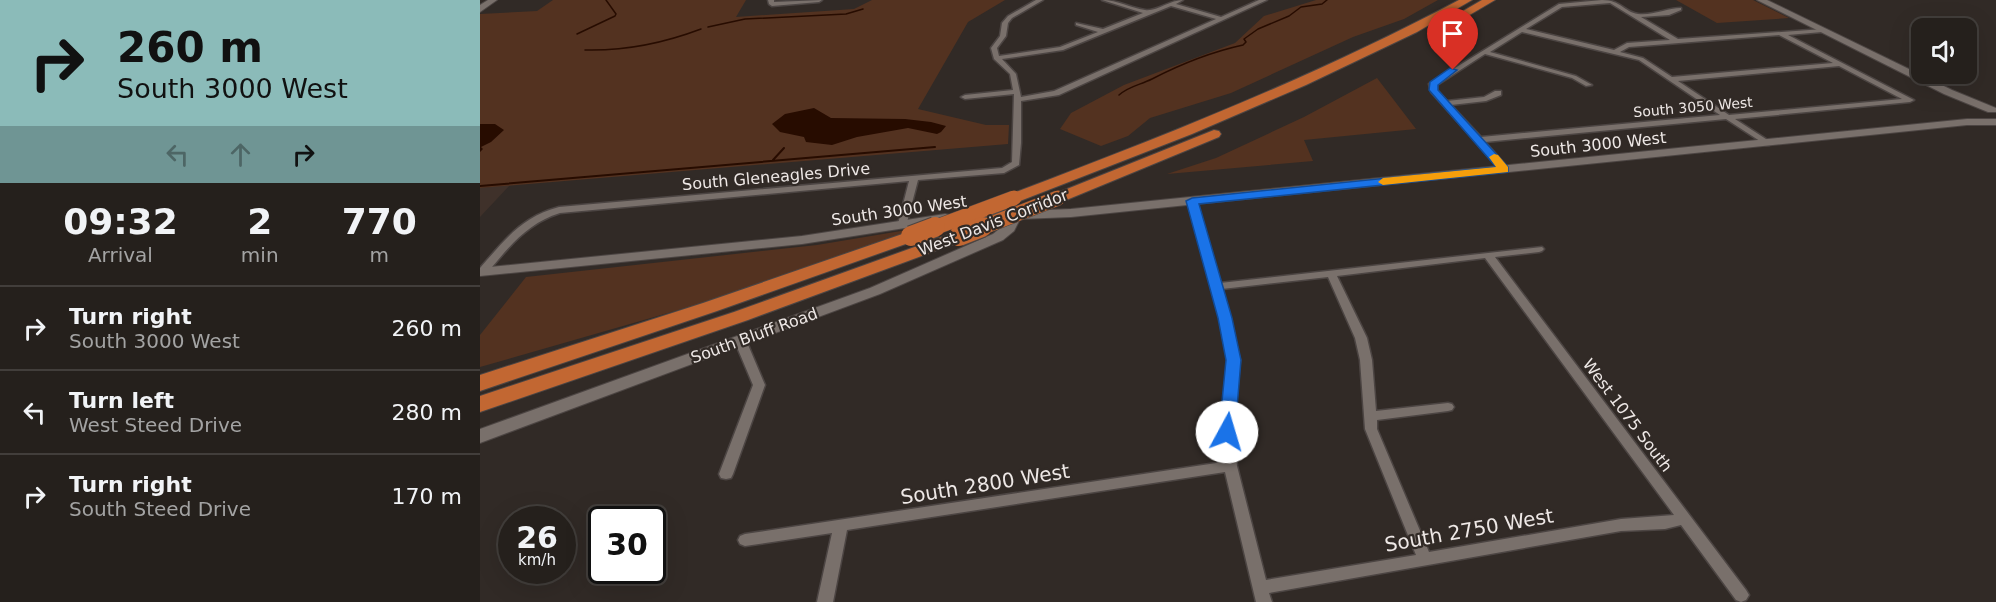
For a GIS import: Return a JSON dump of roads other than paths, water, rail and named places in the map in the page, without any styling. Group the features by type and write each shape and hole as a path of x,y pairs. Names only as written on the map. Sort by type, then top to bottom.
{"highway":[{"name":"West Davis Corridor","path":"480,404 709,316 907,230 1014,198 1180,134 1405,33 1467,0"},
{"name":"West Davis Corridor","path":"480,382 709,316 959,236 1210,136 1331,82 1438,29 1490,0"},
{"path":"480,371 709,316"},
{"path":"480,410 660,347 709,316"}],"main road":[{"path":"480,9 493,0"},
{"path":"1761,0 1948,92 1994,110"},
{"path":"1948,92 1996,122"},
{"path":"1980,113 1994,110"},
{"name":"South 3000 West","path":"1967,122 1980,113"},
{"name":"South 3000 West","path":"482,272 907,230 962,217 1071,213 1967,122 1996,122"},
{"name":"South Bluff Road","path":"480,436 875,291 993,240 1006,231 1015,216"}],"street":[{"path":"772,2 819,0"},
{"path":"1016,96 1015,77 1009,68 996,58 994,48 1003,36 1005,23 1010,17 1040,0"},
{"path":"1105,0 1148,13"},
{"path":"996,58 1050,52 1180,0"},
{"path":"965,97 1056,93 1264,0"},
{"path":"1504,169 1434,90 1433,84 1561,5 1610,1 1676,41"},
{"path":"1171,4 1222,19"},
{"path":"1635,16 1669,13 1678,9"},
{"path":"1078,24 1102,31"},
{"path":"1522,30 1641,59 1766,143"},
{"path":"1616,52 1627,45 1822,30"},
{"path":"1780,33 1842,64"},
{"path":"1484,52 1574,77 1588,85"},
{"path":"1672,79 1842,64"},
{"name":"South 3050 West","path":"1479,141 1910,100 1842,64"},
{"path":"1445,103 1486,99 1498,93"},
{"name":"South Gleneagles Drive","path":"482,272 526,223 541,214 559,210 914,179 1014,167 1018,126 1016,96"},
{"path":"907,230 914,179"},
{"path":"1192,201 1234,360 1227,432 1230,466 1262,595"},
{"path":"1216,287 1539,249"},
{"name":"West 1075 South","path":"1488,255 1741,595"},
{"path":"1331,273 1361,338 1366,360 1371,429 1425,559"},
{"path":"726,474 759,385 740,340"},
{"path":"1370,416 1448,407"},
{"name":"South 2800 West","path":"745,540 1230,466"},
{"name":"South 2750 West","path":"1262,595 1425,559 1621,525 1665,523 1684,519"},
{"path":"825,602 841,525"}],"waterway":[{"path":"577,34 615,16 616,14 606,0"},
{"path":"1119,95 1185,63 1243,45 1246,42 1244,39 1258,29 1289,16 1301,7 1322,4 1327,0"},
{"path":"708,27 745,19 846,14 863,9"},
{"path":"585,50 644,45 701,29"},
{"path":"480,186 935,147"},
{"path":"773,160 784,148"}]}
